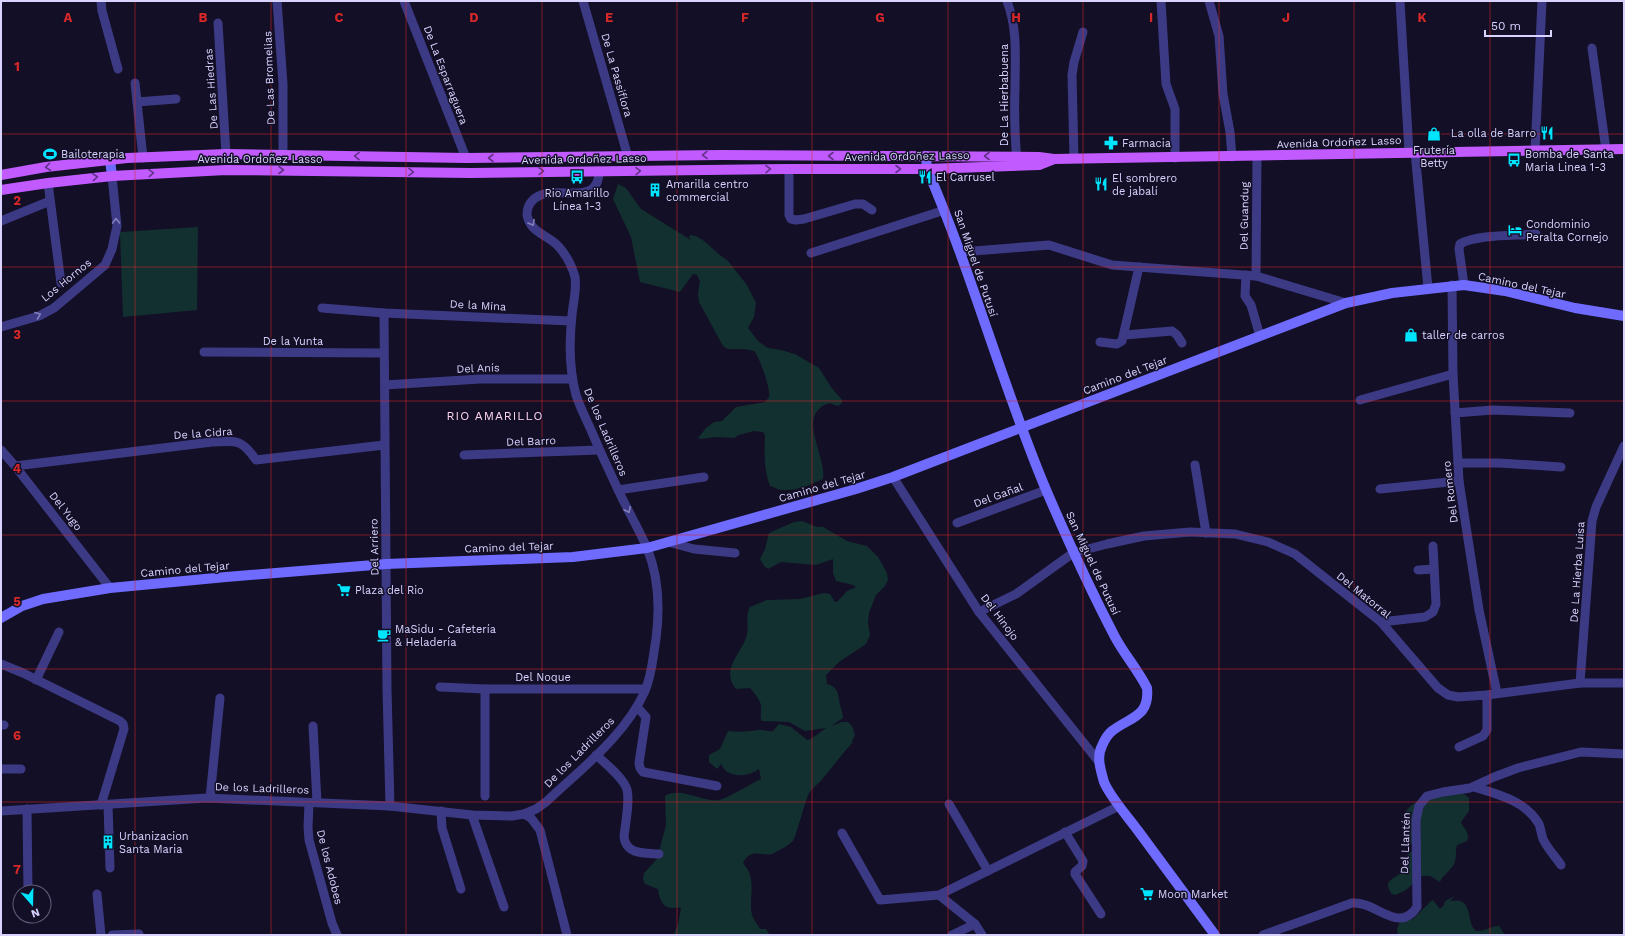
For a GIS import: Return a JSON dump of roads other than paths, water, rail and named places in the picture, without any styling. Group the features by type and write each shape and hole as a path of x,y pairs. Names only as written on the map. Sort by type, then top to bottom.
{"main road":[{"name":"Avenida Ordoñez Lasso","path":"1,190 48,182 112,176 233,170 471,173 599,170 927,169 1016,161 1040,157 1054,159 1175,158 1412,152 1468,153 1624,149"},
{"name":"Avenida Ordoñez Lasso","path":"1,175 46,167 110,160 226,154 466,158 721,155 926,156 1016,161"}],"street":[{"path":"101,1 102,11 118,69"},
{"name":"De Las Bromelias","path":"277,1 283,84 283,155"},
{"name":"De La Esparraguera","path":"404,1 466,158"},
{"name":"De La Passiflora","path":"583,1 628,157"},
{"name":"De La Hierbabuena","path":"1007,1 1010,9 1016,42 1014,90 1016,161"},
{"path":"1161,1 1166,84 1175,109 1175,158"},
{"path":"1209,1 1219,36 1223,94 1230,132 1232,157"},
{"path":"1400,1 1412,152 1428,288"},
{"path":"1534,151 1542,1"},
{"name":"De Las Hiedras","path":"218,23 226,154"},
{"path":"1074,158 1072,75 1074,62 1083,32"},
{"path":"1592,48 1606,150"},
{"path":"135,83 143,158"},
{"path":"137,102 176,99"},
{"name":"San Miguel de Putusí","path":"926,156 927,169 961,252 1021,428 1046,490 1073,553 1115,638 1147,688 1148,696 1144,708 1134,718 1111,731 1100,750 1099,762"},
{"name":"Del Guandug","path":"1257,156 1251,275 1245,296 1251,305 1260,336"},
{"path":"110,160 112,176"},
{"path":"789,169 788,215 790,219 804,219 855,204 863,204 872,210"},
{"name":"De los Ladrilleros","path":"1,811 210,798 390,806 472,815 512,816 524,814 536,809 546,802 616,734 637,707 650,673 657,628 659,598 655,571 646,548 599,450 577,398 572,379 569,350 575,279 569,262 558,245 536,230 530,223 527,215 528,207 533,199 545,194 584,192 591,190 597,184 599,179 599,170"},
{"name":"Los Hornos","path":"1,327 39,316 54,308 105,265 112,249 117,226 112,176"},
{"path":"48,182 61,283"},
{"path":"1,221 50,201"},
{"path":"811,253 945,210"},
{"path":"1464,285 1459,249 1460,244 1467,240 1482,238 1536,234"},
{"path":"961,252 1049,245 1112,265 1251,275 1346,303"},
{"path":"1100,342 1120,343 1124,334 1139,266"},
{"name":"Camino del Tejar","path":"1,618 22,606 43,599 110,588 386,564 573,557 646,548 856,489 893,477 1346,303 1392,293 1464,285 1505,291 1575,308 1624,316"},
{"name":"Del Romero","path":"1452,286 1453,374 1459,481 1479,610 1497,693"},
{"name":"De la Mina","path":"322,308 384,313 571,321"},
{"name":"Del Arriero","path":"384,313 384,445 390,806"},
{"path":"1124,334 1172,331 1177,335 1182,343"},
{"name":"De la Yunta","path":"204,352 383,353"},
{"path":"1360,400 1453,374"},
{"name":"Del Anís","path":"385,385 480,379 572,379"},
{"path":"1455,412 1493,410 1570,413"},
{"name":"De la Cidra","path":"15,466 212,442 236,441 247,447 256,460 384,445"},
{"name":"De La Hierba Luisa","path":"1580,683 1592,521 1596,507 1624,446"},
{"name":"Del Yugo","path":"1,450 110,588"},
{"name":"Del Barro","path":"464,455 599,450"},
{"path":"1458,463 1499,463 1561,467"},
{"path":"1195,465 1206,533"},
{"path":"618,490 704,477"},
{"name":"Del Hinojo","path":"893,477 980,612 1099,762"},
{"path":"1380,489 1459,481"},
{"name":"Del Gañal","path":"957,523 1046,490"},
{"name":"Del Matorral","path":"1073,553 1144,536 1190,532 1235,534 1248,537 1268,542 1295,554 1381,622 1438,688 1448,695 1458,697 1487,695 1580,683 1624,683"},
{"path":"668,542 694,549 735,553"},
{"path":"1381,622 1425,617 1434,612 1436,604 1433,546"},
{"path":"980,612 1016,594 1073,553"},
{"path":"1418,570 1434,568"},
{"path":"36,680 59,632"},
{"path":"1,664 120,721 123,724 124,729 104,805 110,868"},
{"name":"Del Noque","path":"440,687 486,689 645,689"},
{"path":"485,796 486,689"},
{"path":"1459,747 1483,736 1487,730 1487,695"},
{"path":"210,798 220,698"},
{"path":"637,707 646,718 639,763 643,772 717,786"},
{"name":"De los Adobes","path":"313,726 313,802 309,840 332,923 337,935"},
{"name":"Del Llantén","path":"1263,935 1352,904 1363,904 1394,918 1405,918 1412,914 1417,907 1416,840 1419,806 1427,796 1474,787 1494,776 1547,759 1581,752 1624,754"},
{"path":"596,755 621,779 627,787 628,795 624,837 628,848 633,852 659,854"},
{"path":"1099,762 1105,783 1119,806 1215,935"},
{"path":"1,769 21,769"},
{"path":"1474,787 1516,802 1527,811 1538,823 1544,840 1561,865"},
{"path":"949,804 988,871"},
{"path":"842,833 880,900 939,895 1119,806"},
{"path":"27,809 28,884"},
{"path":"441,811 442,828 461,889"},
{"path":"524,814 531,818 540,830 567,935"},
{"path":"472,815 504,907"},
{"path":"1065,832 1084,863 1075,872 1075,874 1101,914"},
{"path":"97,894 101,935"},
{"path":"939,895 975,924 982,935"},
{"path":"952,935 975,924"},
{"path":"112,935 139,934"}],"place":[{"name":"La olla de Barro","path":"1547,133"},
{"name":"Frutería Betty","path":"1434,134"},
{"name":"Farmacia","path":"1111,143"},
{"name":"Bailoterapia","path":"50,154"},
{"name":"Bomba de Santa Maria Linea 1-3","path":"1514,160"},
{"name":"Rio Amarillo Línea 1-3","path":"577,177"},
{"name":"El Carrusel","path":"925,177"},
{"name":"El sombrero de jabalí","path":"1101,184"},
{"name":"Amarilla centro commercial","path":"655,190"},
{"name":"Condominio Peralta Cornejo","path":"1515,230"},
{"name":"taller de carros","path":"1411,335"},
{"name":"Plaza del Rio","path":"344,590"},
{"name":"MaSidu - Cafetería & Heladería","path":"384,635"},
{"name":"Urbanizacion Santa Maria","path":"108,842"},
{"name":"Moon Market","path":"1147,894"}],"district":[{"name":"RIO AMARILLO","path":"495,416"}]}
